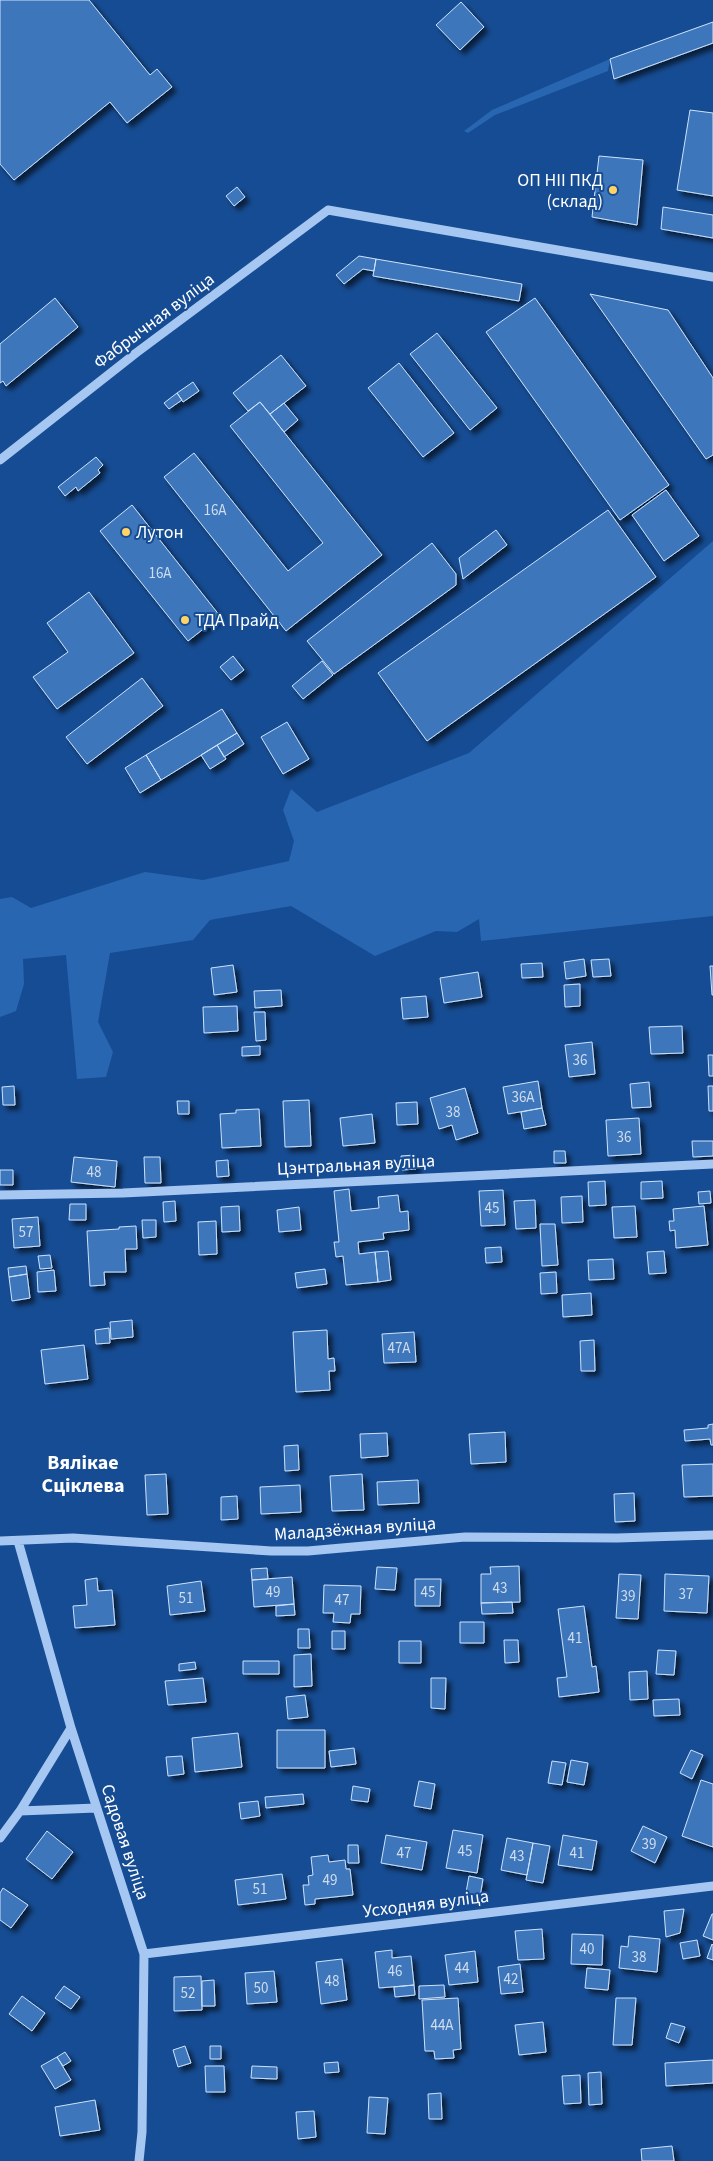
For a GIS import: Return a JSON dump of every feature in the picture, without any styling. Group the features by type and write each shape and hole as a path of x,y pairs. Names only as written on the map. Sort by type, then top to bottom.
{"street":[{"name":"Фабрычная вуліца","path":"0,460 144,347 328,210 713,277"},
{"name":"Цэнтральная вуліца","path":"0,1195 123,1193 713,1164"},
{"name":"Маладзёжная вуліца","path":"0,1541 73,1538 271,1551 308,1551 465,1537 617,1538 713,1535"},
{"name":"Садовая вуліца","path":"18,1540 71,1728 144,1954 142,2132 139,2161"},
{"path":"0,1838 20,1811 71,1728"},
{"path":"20,1811 96,1808"},
{"name":"Усходняя вуліца","path":"144,1954 713,1886"}],"shaded area":[{"path":"610,59 608,71 495,115 468,133 464,131 492,110"},
{"path":"713,541 713,916 481,941 479,919 457,932 436,931 375,956 291,906 210,920 193,940 110,953 98,1022 113,1052 106,1077 77,1079 66,955 23,959 24,984 16,1011 0,1017 0,899 12,897 31,908 145,872 203,880 289,861 294,841 283,810 291,789 317,812 469,753"}],"building":[{"path":"0,0 89,0 150,75 157,69 172,87 127,123 110,102 14,180 0,164"},
{"path":"461,2 484,27 460,50 436,25"},
{"path":"713,22 713,43 614,79 610,59"},
{"path":"690,110 713,113 713,196 677,190"},
{"path":"599,156 643,160 637,225 592,217"},
{"path":"237,187 245,197 234,206 226,196"},
{"path":"663,207 713,215 713,238 661,229"},
{"path":"359,256 376,259 374,271 363,269 344,284 336,275"},
{"path":"376,259 522,284 519,301 373,276"},
{"path":"590,294 668,310 713,378 713,455 706,459"},
{"path":"55,298 78,327 6,386 3,381 0,383 0,344"},
{"path":"535,298 669,485 620,520 486,332"},
{"path":"437,333 497,408 470,430 410,354"},
{"path":"281,355 306,386 270,414 260,402 248,411 233,393"},
{"path":"399,363 454,433 423,457 368,388"},
{"path":"193,382 199,391 183,402 177,393"},
{"path":"177,393 182,400 169,409 164,403"},
{"path":"260,402 382,555 286,631 164,477 194,453 288,571 323,543 230,426"},
{"path":"284,403 298,420 284,432 270,414"},
{"path":"96,457 103,465 98,470 100,473 78,491 76,487 65,496 58,487"},
{"path":"666,490 699,536 664,561 632,515"},
{"path":"132,505 220,616 188,641 100,531"},
{"path":"608,510 656,577 427,741 378,673"},
{"path":"496,530 507,545 463,579 459,558"},
{"path":"432,543 456,574 456,585 334,674 307,641"},
{"path":"89,592 134,653 57,709 33,677 68,652 47,623"},
{"path":"233,656 244,670 231,680 220,667"},
{"path":"322,661 333,675 303,699 292,686"},
{"path":"142,678 163,706 87,764 66,737"},
{"path":"222,709 237,733 161,780 146,755"},
{"path":"287,722 309,759 283,774 261,737"},
{"path":"237,733 244,744 224,757 217,745"},
{"path":"217,745 226,759 210,769 201,755"},
{"path":"146,755 161,780 140,793 125,768"},
{"path":"584,959 586,976 566,979 564,962"},
{"path":"609,959 611,976 593,977 591,960"},
{"path":"542,963 543,977 522,978 521,964"},
{"path":"233,965 237,992 214,995 211,968"},
{"path":"710,966 713,966 713,995 712,995"},
{"path":"478,972 482,997 444,1003 440,978"},
{"path":"580,984 580,1006 565,1007 564,985"},
{"path":"281,990 282,1006 255,1008 254,991"},
{"path":"426,996 428,1017 403,1019 401,998"},
{"path":"237,1006 238,1031 204,1033 203,1007"},
{"path":"254,1012 265,1012 266,1040 256,1041"},
{"path":"682,1026 683,1053 651,1054 649,1027"},
{"path":"592,1042 595,1074 569,1077 565,1045"},
{"path":"260,1046 260,1055 242,1056 242,1047"},
{"path":"708,1055 713,1055 713,1076 709,1076"},
{"path":"538,1081 542,1108 508,1114 503,1087"},
{"path":"649,1082 651,1107 632,1108 630,1084"},
{"path":"14,1086 15,1105 3,1105 2,1087"},
{"path":"708,1086 713,1086 713,1111 709,1111"},
{"path":"465,1088 478,1133 456,1140 452,1125 439,1129 430,1098"},
{"path":"309,1100 311,1146 285,1147 283,1101"},
{"path":"177,1101 189,1101 189,1114 178,1114"},
{"path":"417,1102 418,1124 397,1125 396,1103"},
{"path":"542,1108 546,1125 524,1129 521,1112"},
{"path":"259,1109 261,1146 222,1148 220,1114 236,1113 236,1110"},
{"path":"372,1114 375,1143 343,1146 340,1118"},
{"path":"639,1118 641,1154 608,1156 606,1120"},
{"path":"692,1141 713,1141 713,1156 693,1157"},
{"path":"554,1151 565,1151 566,1163 554,1163"},
{"path":"415,1155 416,1169 402,1170 401,1156"},
{"path":"74,1157 117,1161 115,1187 71,1182"},
{"path":"144,1157 160,1157 161,1183 145,1183"},
{"path":"228,1160 229,1176 217,1177 216,1161"},
{"path":"0,1170 13,1170 13,1185 0,1185"},
{"path":"605,1181 606,1205 589,1206 588,1182"},
{"path":"662,1181 663,1198 641,1199 641,1182"},
{"path":"349,1189 351,1211 379,1208 378,1197 398,1195 400,1212 408,1211 409,1230 383,1233 384,1239 358,1242 359,1254 375,1252 378,1282 346,1285 343,1256 336,1257 334,1242 339,1242 334,1191"},
{"path":"503,1190 505,1225 481,1226 479,1191"},
{"path":"710,1191 711,1203 699,1204 698,1192"},
{"path":"582,1196 583,1222 562,1223 561,1197"},
{"path":"535,1200 536,1228 516,1229 514,1201"},
{"path":"175,1201 176,1221 164,1222 163,1202"},
{"path":"70,1204 86,1204 86,1220 69,1220"},
{"path":"239,1206 240,1231 222,1232 221,1207"},
{"path":"635,1206 637,1237 614,1238 612,1207"},
{"path":"704,1206 708,1245 676,1248 675,1230 670,1231 669,1221 674,1221 673,1209"},
{"path":"299,1207 301,1230 279,1232 277,1210"},
{"path":"38,1217 40,1246 14,1248 12,1219"},
{"path":"142,1220 156,1220 156,1237 143,1238"},
{"path":"216,1221 217,1254 199,1255 198,1222"},
{"path":"540,1224 555,1224 558,1265 542,1266"},
{"path":"136,1226 137,1249 125,1249 126,1272 104,1272 105,1285 90,1286 87,1231"},
{"path":"501,1247 502,1262 486,1263 485,1248"},
{"path":"388,1251 391,1280 378,1282 375,1252"},
{"path":"664,1251 666,1273 649,1274 647,1252"},
{"path":"50,1255 52,1268 40,1269 38,1256"},
{"path":"613,1259 614,1279 589,1280 588,1260"},
{"path":"26,1266 27,1274 9,1277 8,1268"},
{"path":"325,1269 327,1284 297,1288 295,1273"},
{"path":"54,1270 56,1291 38,1292 37,1272"},
{"path":"556,1272 557,1293 541,1294 540,1273"},
{"path":"27,1274 30,1298 12,1301 9,1277"},
{"path":"591,1293 592,1315 563,1317 562,1295"},
{"path":"132,1320 133,1337 111,1339 110,1322"},
{"path":"109,1328 110,1343 96,1344 95,1330"},
{"path":"327,1330 328,1359 334,1358 335,1371 329,1371 330,1390 296,1392 293,1332"},
{"path":"414,1332 416,1362 384,1363 382,1334"},
{"path":"594,1340 595,1371 581,1371 580,1341"},
{"path":"84,1345 88,1379 45,1384 41,1350"},
{"path":"713,1424 713,1445 711,1445 710,1439 685,1441 684,1430 708,1428 708,1425"},
{"path":"505,1432 506,1462 471,1464 469,1434"},
{"path":"387,1433 388,1456 361,1458 360,1434"},
{"path":"298,1445 299,1470 285,1471 284,1446"},
{"path":"713,1464 713,1496 684,1497 682,1465"},
{"path":"166,1474 168,1514 147,1515 145,1475"},
{"path":"362,1474 364,1510 332,1511 330,1476"},
{"path":"418,1480 419,1503 378,1505 377,1482"},
{"path":"300,1485 301,1512 261,1514 260,1487"},
{"path":"634,1493 635,1521 615,1522 614,1494"},
{"path":"237,1496 238,1519 221,1520 221,1497"},
{"path":"519,1566 520,1602 481,1603 481,1574 491,1574 490,1567"},
{"path":"377,1567 397,1568 395,1590 375,1589"},
{"path":"267,1568 268,1579 252,1580 251,1569"},
{"path":"619,1574 641,1575 638,1619 616,1618"},
{"path":"665,1574 709,1576 707,1613 664,1611"},
{"path":"292,1577 294,1604 254,1607 252,1580"},
{"path":"97,1578 98,1591 112,1590 115,1625 75,1628 73,1606 87,1605 85,1580"},
{"path":"415,1579 441,1579 440,1606 415,1606"},
{"path":"201,1581 205,1611 170,1615 167,1586"},
{"path":"324,1585 361,1586 360,1614 351,1614 350,1623 333,1622 334,1613 323,1613"},
{"path":"512,1602 513,1613 482,1614 481,1603"},
{"path":"294,1604 295,1615 276,1616 276,1606"},
{"path":"584,1606 592,1667 596,1666 599,1692 559,1697 557,1678 567,1677 558,1609"},
{"path":"460,1622 484,1622 484,1643 460,1643"},
{"path":"298,1629 309,1629 310,1648 298,1648"},
{"path":"332,1631 345,1631 345,1649 332,1649"},
{"path":"504,1640 518,1640 519,1662 505,1663"},
{"path":"399,1641 421,1641 421,1663 399,1663"},
{"path":"658,1650 676,1651 674,1675 656,1674"},
{"path":"311,1654 312,1686 294,1687 294,1655"},
{"path":"243,1661 279,1661 279,1674 243,1674"},
{"path":"195,1662 196,1669 179,1671 179,1664"},
{"path":"647,1671 648,1699 630,1700 629,1672"},
{"path":"203,1678 206,1702 168,1705 165,1681"},
{"path":"431,1678 446,1678 445,1709 431,1708"},
{"path":"305,1695 308,1717 288,1719 286,1697"},
{"path":"679,1699 680,1715 654,1716 653,1700"},
{"path":"277,1730 325,1730 325,1768 277,1768"},
{"path":"238,1733 242,1767 195,1772 192,1738"},
{"path":"354,1748 356,1764 331,1767 329,1751"},
{"path":"691,1750 703,1755 692,1779 680,1773"},
{"path":"182,1756 184,1774 168,1776 166,1757"},
{"path":"571,1760 588,1763 584,1785 567,1782"},
{"path":"552,1761 566,1763 562,1785 548,1783"},
{"path":"701,1780 713,1784 713,1847 682,1836"},
{"path":"419,1781 435,1784 431,1809 414,1806"},
{"path":"353,1786 370,1789 368,1802 351,1800"},
{"path":"303,1794 304,1804 266,1808 265,1797"},
{"path":"258,1801 260,1816 241,1819 239,1803"},
{"path":"643,1826 667,1837 655,1863 631,1851"},
{"path":"453,1830 483,1835 477,1873 446,1868"},
{"path":"47,1831 73,1852 52,1879 26,1859"},
{"path":"386,1835 427,1842 422,1870 381,1863"},
{"path":"563,1835 597,1841 592,1870 558,1865"},
{"path":"507,1838 533,1843 527,1875 501,1870"},
{"path":"533,1843 550,1846 543,1883 526,1880"},
{"path":"348,1845 358,1845 359,1863 348,1863"},
{"path":"328,1855 329,1862 345,1860 346,1869 350,1869 353,1895 315,1899 315,1904 305,1905 303,1885 309,1885 308,1876 313,1875 311,1857"},
{"path":"282,1874 286,1899 238,1905 235,1880"},
{"path":"469,1876 483,1879 480,1897 465,1898"},
{"path":"3,1888 28,1905 11,1928 0,1920 0,1893"},
{"path":"684,1909 680,1933 666,1937 664,1911"},
{"path":"713,1914 713,1940 703,1936"},
{"path":"542,1929 544,1959 518,1960 515,1931"},
{"path":"572,1934 603,1935 602,1965 571,1964"},
{"path":"629,1936 660,1939 657,1972 619,1968 621,1946 628,1947"},
{"path":"697,1940 700,1956 683,1959 680,1943"},
{"path":"713,1945 713,1960 707,1958"},
{"path":"392,1950 392,1958 411,1956 414,1985 379,1988 375,1952"},
{"path":"475,1951 478,1982 449,1985 445,1955"},
{"path":"342,1959 347,2000 321,2004 316,1962"},
{"path":"520,1964 523,1992 501,1994 498,1967"},
{"path":"587,1968 610,1970 608,1990 585,1988"},
{"path":"274,1971 277,2002 247,2004 245,1973"},
{"path":"201,1976 202,2010 174,2011 174,1977"},
{"path":"214,1980 215,2006 202,2006 202,1981"},
{"path":"414,1985 415,1995 395,1997 394,1987"},
{"path":"444,1985 445,1997 419,1999 419,1986"},
{"path":"64,1986 80,1997 71,2009 55,1998"},
{"path":"22,1996 45,2013 32,2031 9,2014"},
{"path":"458,1998 461,2049 453,2050 454,2058 435,2059 434,2051 425,2051 422,2000"},
{"path":"616,1998 636,1998 632,2045 613,2045"},
{"path":"543,2022 546,2052 519,2055 515,2025"},
{"path":"671,2023 685,2027 679,2043 666,2038"},
{"path":"185,2046 191,2063 178,2067 173,2050"},
{"path":"210,2046 221,2046 221,2059 210,2059"},
{"path":"65,2052 71,2061 63,2066 57,2057"},
{"path":"57,2057 71,2080 55,2089 41,2066"},
{"path":"713,2060 713,2083 666,2086 665,2063"},
{"path":"338,2062 339,2072 325,2073 324,2063"},
{"path":"205,2066 224,2066 225,2092 206,2092"},
{"path":"252,2066 277,2067 277,2079 251,2078"},
{"path":"601,2072 602,2104 589,2105 588,2073"},
{"path":"580,2075 581,2103 564,2104 562,2076"},
{"path":"441,2093 442,2119 429,2119 428,2094"},
{"path":"369,2097 388,2098 385,2134 367,2133"},
{"path":"95,2100 100,2130 60,2136 55,2107"},
{"path":"314,2111 316,2137 298,2139 296,2112"},
{"path":"672,2146 674,2161 642,2161 641,2149"}],"place":[{"name":"ОП НII ПКД (склад)","path":"613,190"},
{"name":"Лутон","path":"126,532"},
{"name":"ТДА Прайд","path":"185,620"}],"district":[{"name":"Вялікае Сціклева","path":"83,1474"}]}
